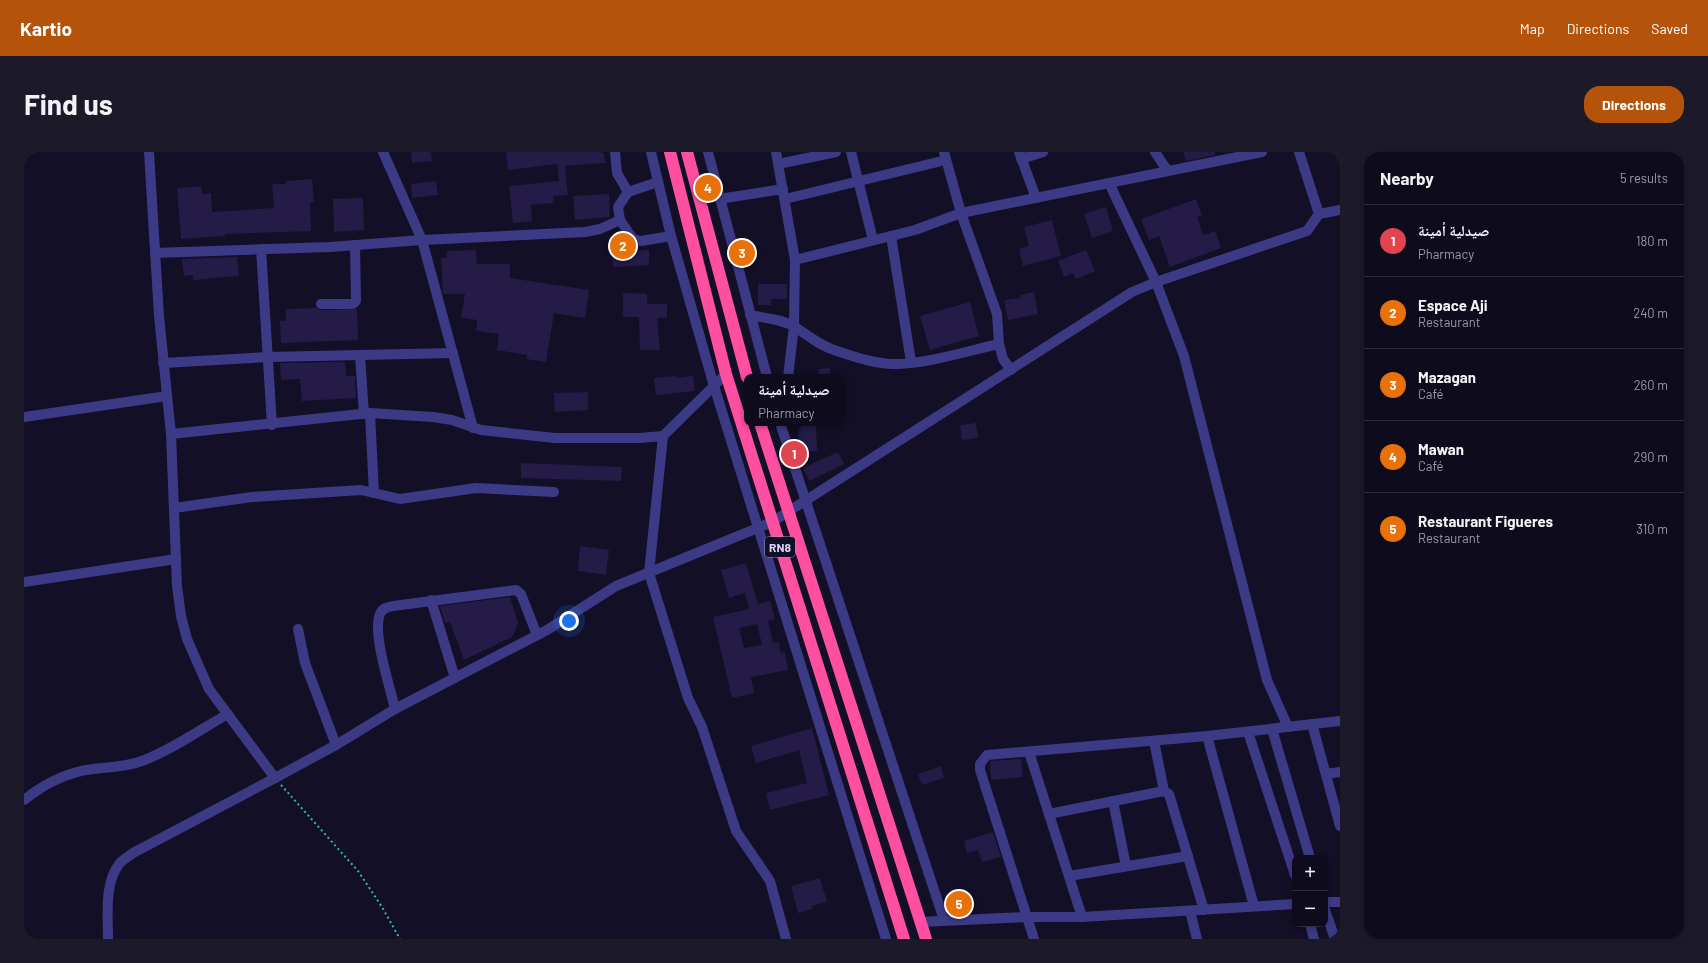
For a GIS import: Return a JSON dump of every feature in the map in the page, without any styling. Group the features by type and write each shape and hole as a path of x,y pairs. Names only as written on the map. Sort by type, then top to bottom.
{"highway":[{"name":"RN8","path":"670,152 726,374 904,939"},
{"path":"687,152 746,374"},
{"name":"RN8","path":"761,426 926,939"}],"street":[{"path":"149,152 163,363 171,434 176,559 181,616 187,639 209,689 275,778"},
{"path":"383,152 422,240 473,428"},
{"path":"615,152 617,173 628,192"},
{"path":"651,152 671,236 714,386 886,939"},
{"path":"708,152 766,374"},
{"path":"776,152 795,260 794,326 788,374"},
{"path":"778,164 836,152"},
{"path":"852,152 873,240"},
{"path":"1036,198 1020,155 1043,152"},
{"path":"1155,152 1167,170"},
{"path":"795,260 915,230 961,213 1167,170 1248,156 1262,152"},
{"path":"1299,152 1319,214"},
{"path":"719,198 784,194 858,180 945,156 961,213 997,314 999,344 1003,359 1011,370"},
{"path":"658,182 628,192 618,208 620,220 633,239 648,240 671,236"},
{"path":"1109,183 1156,282 1184,356 1267,680 1288,727"},
{"path":"108,939 109,888 114,872 121,862 133,852 275,778 336,745 395,710 537,635 616,586 772,522 1132,292 1156,282 1300,234 1313,224 1319,214 1340,210"},
{"path":"155,253 355,245 422,240 585,232 600,229 620,220"},
{"path":"891,236 911,362"},
{"path":"321,304 353,304 356,301 355,245"},
{"path":"262,249 272,425"},
{"path":"750,315 794,326 814,341 837,351 895,364 999,344"},
{"path":"163,363 268,357 453,353"},
{"path":"360,355 374,493"},
{"path":"171,434 272,425 367,414 433,417 452,420 473,428 555,438 640,438 663,436 726,374"},
{"path":"24,417 167,396"},
{"path":"781,426 807,499 892,766 944,920"},
{"path":"663,436 649,573 688,698 702,727 736,831 770,881 786,939"},
{"path":"174,508 252,497 361,490 400,499 476,488 554,492"},
{"path":"24,582 176,559"},
{"path":"395,710 377,635 380,613 383,609 431,600 516,590 521,594 537,635"},
{"path":"431,600 455,678"},
{"path":"298,628 306,669 336,745"},
{"path":"24,800 42,787 65,776 91,769 118,767 141,761 228,714"},
{"path":"1034,939 980,770 980,764 987,755 1154,741 1340,722"},
{"path":"1312,724 1340,826"},
{"path":"1272,729 1309,855"},
{"path":"1248,732 1292,866"},
{"path":"1207,736 1254,906"},
{"path":"1154,741 1164,790 1169,794 1204,910"},
{"path":"1029,752 1082,916"},
{"path":"1326,774 1340,772"},
{"path":"1049,814 1164,790"},
{"path":"1113,801 1126,866"},
{"path":"1069,876 1188,856"},
{"path":"1328,902 1340,902"},
{"path":"920,922 1190,911 1292,904"},
{"path":"1190,911 1197,939"},
{"path":"1328,919 1335,939"},
{"path":"1311,927 1314,939"}],"path":[{"path":"275,778 358,871 382,907 400,939"}],"building":[{"path":"411,152 431,152 432,161 412,163"},
{"path":"506,152 599,152 604,153 605,163 565,166 568,195 553,196 554,203 531,205 532,221 513,223 509,186 559,181 557,164 508,170"},
{"path":"1183,152 1215,152 1215,155 1186,161"},
{"path":"312,179 314,202 310,203 311,231 225,234 225,236 181,239 177,188 201,186 202,194 211,193 212,212 274,208 272,184 286,184 286,181"},
{"path":"436,181 438,195 412,198 411,184"},
{"path":"609,194 610,217 575,220 573,196"},
{"path":"363,198 364,230 334,232 333,199"},
{"path":"1196,199 1202,216 1197,217 1203,235 1215,231 1221,248 1170,267 1159,236 1149,240 1141,219"},
{"path":"1106,207 1113,231 1092,238 1084,214"},
{"path":"1052,220 1061,256 1023,266 1019,249 1029,246 1024,227"},
{"path":"476,250 477,264 510,264 510,278 589,290 585,318 554,313 546,362 526,359 527,355 497,350 499,334 476,331 477,320 461,318 465,294 443,294 441,258 447,258 447,251"},
{"path":"649,250 649,265 613,267 612,252"},
{"path":"1086,250 1095,271 1076,279 1074,273 1064,277 1058,261"},
{"path":"237,257 239,276 193,280 193,275 184,276 182,259"},
{"path":"758,284 787,284 787,299 771,299 771,305 758,305"},
{"path":"1034,292 1038,314 1008,320 1004,300 1021,298 1020,295"},
{"path":"623,293 647,294 647,304 667,304 667,318 657,318 660,350 640,350 639,317 623,317"},
{"path":"970,302 979,336 930,350 920,316"},
{"path":"316,308 321,310 357,309 358,340 281,343 280,321 286,321 286,309"},
{"path":"345,362 346,376 355,376 356,398 302,401 300,379 281,380 280,363"},
{"path":"830,368 830,374 819,374 819,369"},
{"path":"676,376 676,378 693,376 695,391 656,395 654,378"},
{"path":"588,392 588,410 555,412 554,393"},
{"path":"976,423 978,438 962,440 960,425"},
{"path":"798,426 816,426 817,451 799,451"},
{"path":"838,452 844,464 809,481 803,468"},
{"path":"521,463 622,467 621,481 521,478"},
{"path":"580,546 609,550 606,575 578,571"},
{"path":"746,563 758,604 770,601 775,619 768,621 773,643 779,642 781,653 785,652 788,670 751,677 754,693 732,698 713,617 749,609 745,593 729,598 721,570","holes":["757,624 762,645 744,648 739,628"]},
{"path":"510,597 518,623 512,637 464,660 450,622 445,623 440,606"},
{"path":"812,728 829,795 770,810 766,793 807,783 799,750 756,763 751,746"},
{"path":"1021,759 1023,777 991,780 990,761"},
{"path":"941,766 944,778 922,785 918,774"},
{"path":"993,832 1001,857 982,862 978,850 967,853 964,841"},
{"path":"820,878 827,902 812,906 813,909 798,913 791,886"}],"place":[{"name":"Mawan","path":"708,188"},
{"name":"Espace Aji","path":"623,246"},
{"name":"Mazagan","path":"742,253"},
{"name":"صيدلية أمينة","path":"794,454"},
{"name":"Restaurant Figueres","path":"959,904"}]}
